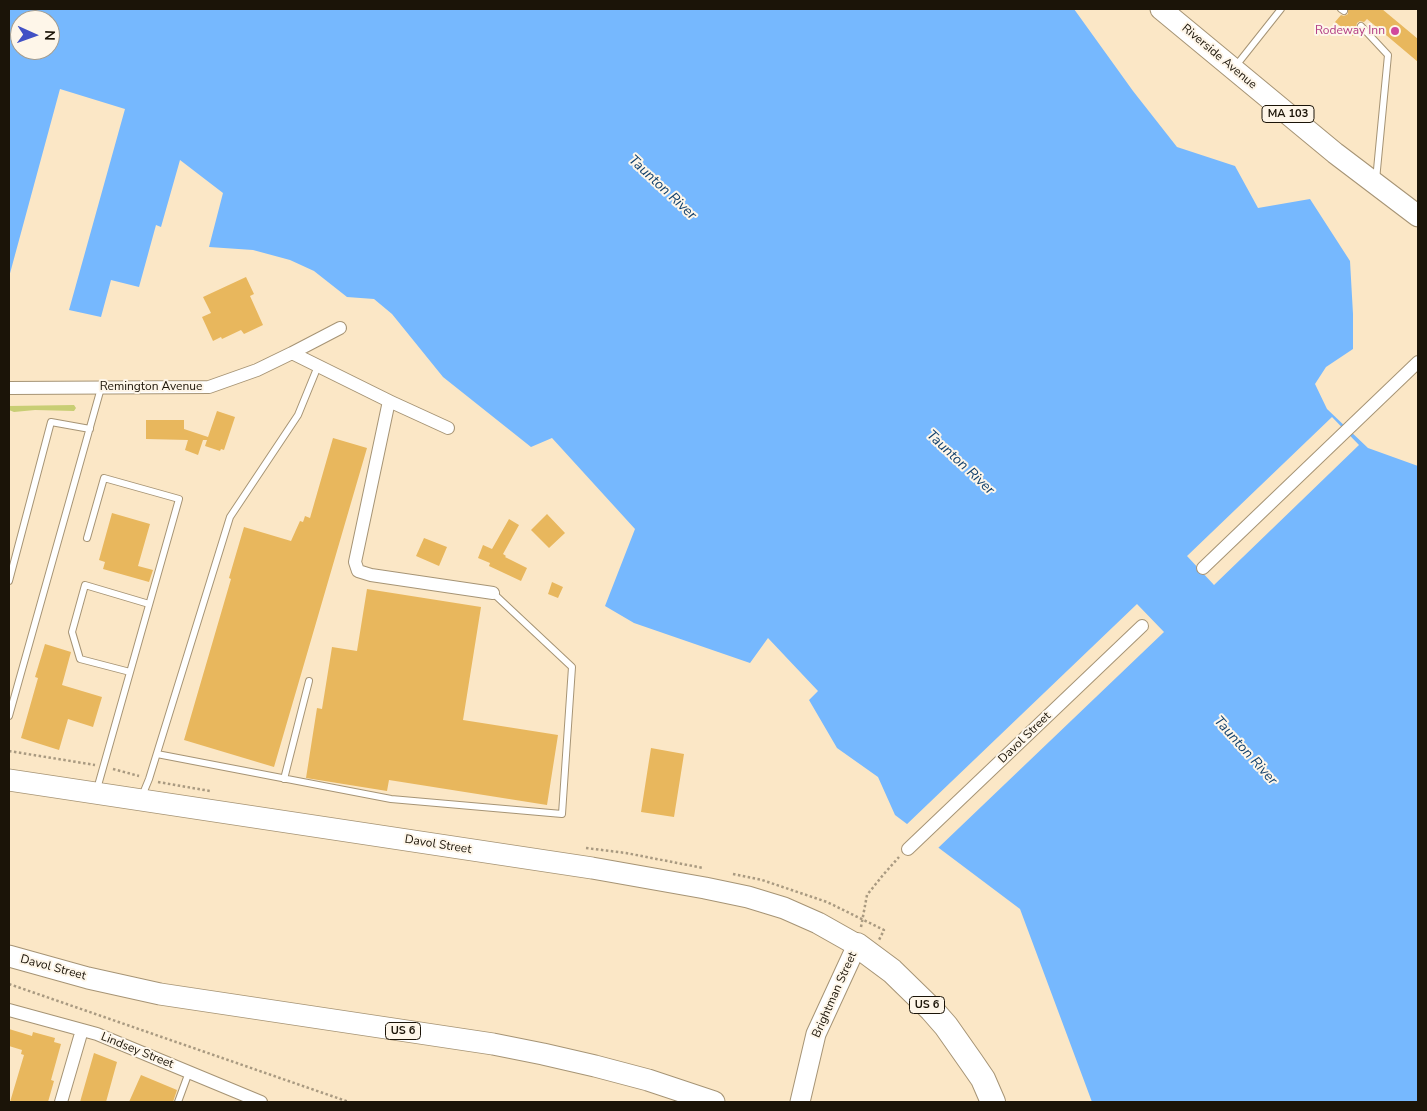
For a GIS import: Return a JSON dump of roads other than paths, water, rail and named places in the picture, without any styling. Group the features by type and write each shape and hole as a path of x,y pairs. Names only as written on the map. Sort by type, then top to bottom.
{"highway":[{"name":"US 6","path":"857,945 892,971 932,1010 959,1044 983,1079 1003,1102"},
{"path":"983,1079 993,1102"}],"main road":[{"name":"Riverside Avenue","path":"1161,9 1335,153 1418,216"},
{"name":"Davol Street","path":"9,780 592,868 721,891 766,902 802,915 857,945"},
{"name":"Brightman Street","path":"800,1102 816,1034 857,945"},
{"name":"Davol Street","path":"9,956 88,978 160,994 493,1044 543,1054 639,1078 714,1102"}],"street":[{"name":"Remington Avenue","path":"9,388 209,387 257,370 340,328"},
{"path":"292,353 448,428"},
{"path":"1203,568 1418,362"},
{"path":"389,401 355,562 358,572 493,593"},
{"name":"Davol Street","path":"908,850 1142,626"},
{"name":"Lindsey Street","path":"9,1010 97,1034 189,1072 246,1099 261,1102"},
{"path":"62,1102 82,1030"}],"lane":[{"path":"1233,69 1281,9"},
{"path":"1361,26 1388,56 1376,184"},
{"path":"141,799 157,754 230,517 298,415 318,366"},
{"path":"9,716 101,388"},
{"path":"9,581 51,422 90,429"},
{"path":"87,538 104,478 179,499 96,793"},
{"path":"130,672 80,658 72,632 85,585 149,604"},
{"path":"157,754 391,799 562,814 572,667 493,593"},
{"path":"284,779 309,681"},
{"path":"178,1102 189,1072"}],"water":[{"name":"Taunton River","path":"9,9 1074,9 1133,91 1177,147 1235,166 1258,208 1310,199 1350,261 1353,314 1353,349 1326,367 1315,384 1327,409 1368,448 1418,466 1418,1102 1092,1102 1020,909 895,815 878,777 837,748 809,700 818,691 768,638 750,663 634,623 605,606 635,529 552,438 531,447 443,377 392,314 374,299 347,297 314,271 290,260 253,250 209,247 223,193 180,160 161,227 156,225 139,287 111,280 101,317 69,310 125,109 60,89 9,277"}],"place":[{"name":"Rodeway Inn","path":"1395,31"}]}
